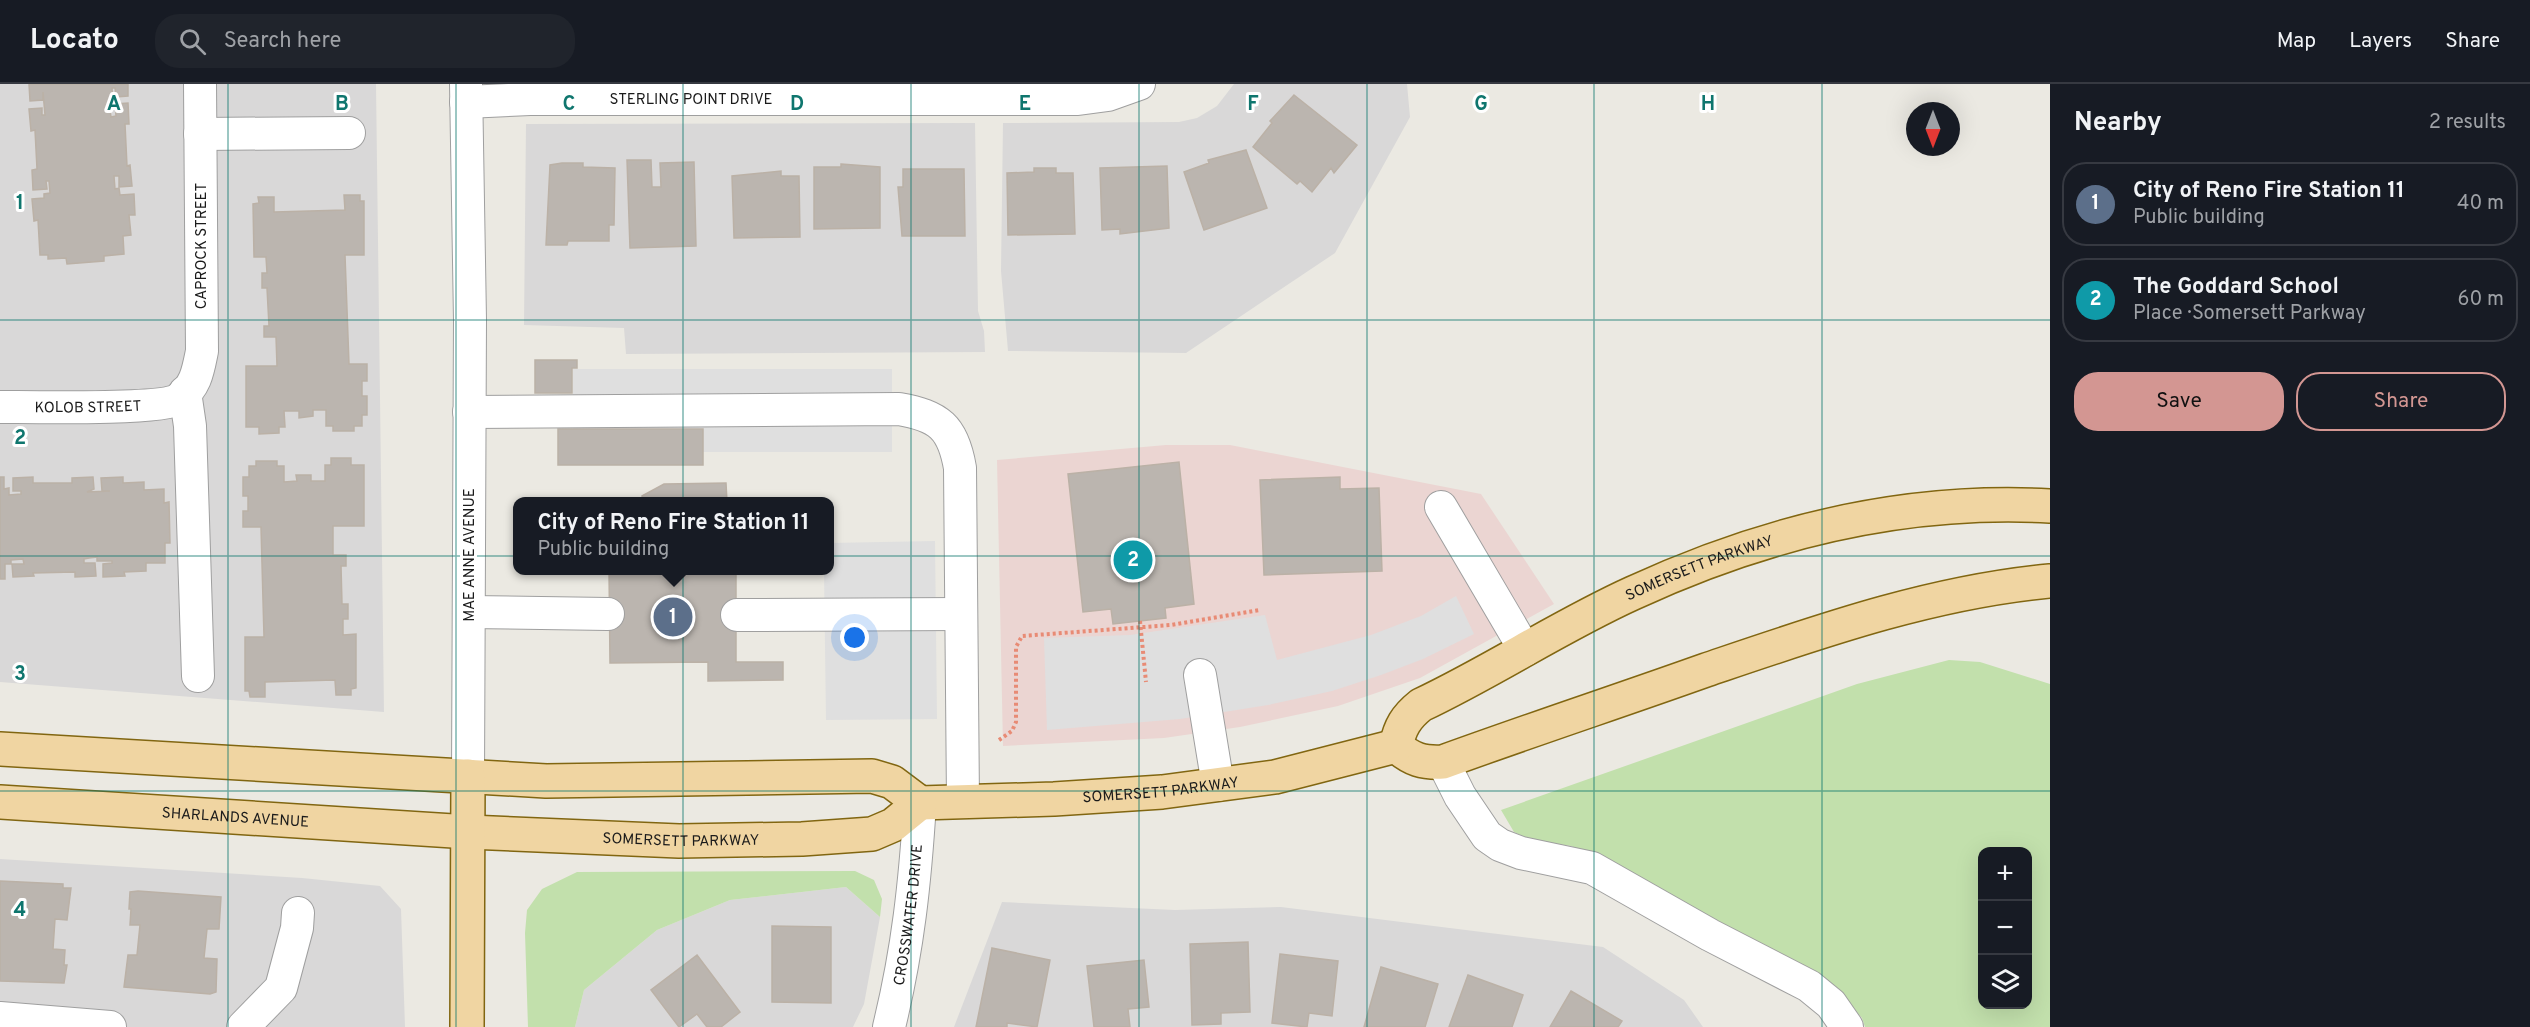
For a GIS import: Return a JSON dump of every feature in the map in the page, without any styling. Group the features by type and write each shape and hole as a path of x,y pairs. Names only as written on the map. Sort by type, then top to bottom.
{"main road":[{"name":"SOMERSETT PARKWAY","path":"469,832 679,841 852,837 872,834 893,825 920,803 1085,797 1218,785 1275,777 1396,746 1399,729 1407,717 1421,705 1632,593 1753,544 1802,530 1906,510 1944,506 2050,506"},
{"path":"1396,746 1407,756 1422,763 1443,762 1749,655 1883,612 1959,595 2050,581"},
{"path":"0,749 377,773 546,781 872,776 892,782 920,803"},
{"name":"MAE ANNE AVENUE","path":"467,1027 468,776"},
{"name":"SHARLANDS AVENUE","path":"0,802 469,832"}],"street":[{"name":"CAPROCK STREET","path":"181,396 197,380 202,351 200,84"},
{"name":"STERLING POINT DRIVE","path":"466,93 530,99 916,91 1078,99 1108,95 1139,84"},
{"name":"MAE ANNE AVENUE","path":"466,93 470,412 468,776"},
{"path":"200,134 349,134"},
{"path":"181,396 190,426 198,676"},
{"name":"KOLOB STREET","path":"0,407 151,405 181,396"},
{"path":"470,412 899,409 918,412 939,421 950,434 957,450 960,468 963,802"},
{"path":"1441,507 1524,650"},
{"path":"469,612 608,614"},
{"path":"737,615 960,614"},
{"path":"1200,675 1218,785"},
{"path":"1443,762 1460,796 1487,836 1500,845 1521,853 1592,868 1710,935 1809,986 1831,1004 1847,1027"},
{"name":"CROSSWATER DRIVE","path":"889,1027 904,966 915,891 920,803"},
{"path":"243,1027 281,988 297,928 298,913"},
{"path":"0,1018 110,1027"}],"path":[{"path":"999,740 1012,731 1016,722 1016,647 1022,636 1139,628 1260,610"},
{"path":"1140,621 1146,682"}],"shaded area":[{"path":"0,84 376,84 384,712 0,682"},
{"path":"1234,84 1407,84 1410,117 1335,253 1186,353 1008,351 1001,271 1003,123 1179,122 1197,118 1217,106"},
{"path":"975,123 978,311 984,331 985,352 626,354 624,328 524,325 526,124"},
{"path":"573,369 892,369 892,452 703,452 703,429 573,429"},
{"path":"1166,445 1230,445 1481,494 1554,604 1420,678 1338,706 1240,727 1164,738 1003,746 997,460"},
{"path":"935,541 937,719 826,720 824,575 834,575 834,543"},
{"path":"1456,596 1474,634 1423,659 1381,675 1332,691 1268,705 1180,719 1047,730 1044,638 1130,635 1265,615 1277,660 1371,635 1421,616"},
{"path":"0,859 302,878 380,886 401,909 405,1027 0,1027"},
{"path":"846,887 880,917 864,1004 853,1027 575,1027 584,990 657,930 730,900"},
{"path":"1002,902 1175,910 1281,907 1603,947 1684,1000 1703,1027 954,1027"}],"green space":[{"path":"1949,660 1980,662 2050,684 2050,1027 1865,1027 1862,1018 1830,983 1798,962 1743,937 1613,863 1571,846 1531,840 1514,832 1501,810 1857,684"},
{"path":"855,871 874,880 882,899 880,917 846,887 730,900 657,930 584,990 575,1027 528,1027 525,933 527,910 542,889 577,872"}],"building":[{"path":"29,84 128,84 128,96 116,97 115,88 112,88 113,102 109,103 111,117 116,116 115,104 128,103 129,124 125,124 127,166 130,165 132,186 119,187 119,176 114,176 115,189 119,188 120,195 134,194 135,215 129,215 131,235 123,236 124,254 104,256 104,261 67,264 66,258 48,259 48,255 40,255 38,220 34,221 32,199 44,198 44,194 50,193 49,181 46,181 47,189 33,190 32,170 37,169 35,130 31,131 29,109 42,108 42,115 45,115 43,92 43,100 30,101"},
{"path":"1294,95 1357,145 1334,173 1331,168 1312,192 1300,181 1297,184 1253,147 1272,123 1270,121"},
{"path":"1246,150 1267,208 1204,230 1184,172 1209,163 1208,160"},
{"path":"627,160 651,160 652,187 661,187 660,163 694,162 696,246 630,248"},
{"path":"583,163 583,167 615,168 614,225 609,225 609,241 568,241 567,245 546,245 550,165"},
{"path":"841,164 880,167 880,228 814,229 814,167 841,167"},
{"path":"1167,166 1169,228 1120,234 1120,229 1102,230 1100,168"},
{"path":"1034,168 1056,168 1056,173 1073,173 1075,234 1008,235 1007,173 1034,172"},
{"path":"903,169 964,169 965,236 902,236 898,187 903,187"},
{"path":"781,171 781,176 799,176 800,237 734,238 732,176"},
{"path":"344,195 360,195 360,201 364,201 364,255 345,255 349,364 367,364 367,381 362,381 362,396 367,396 367,415 362,415 362,426 354,426 354,431 333,431 333,426 326,426 326,410 313,410 313,416 299,418 299,411 284,411 285,427 279,427 279,433 259,434 259,427 246,427 246,366 277,366 276,337 264,337 264,326 269,326 267,288 262,288 262,273 267,273 266,257 254,257 253,204 259,203 258,197 274,197 274,212 345,210"},
{"path":"535,360 577,360 577,368 572,368 572,393 535,393"},
{"path":"558,429 703,429 703,465 558,465"},
{"path":"331,458 351,458 351,465 364,465 364,526 333,526 333,555 346,555 346,566 341,566 342,604 348,604 348,619 343,619 343,635 356,634 356,688 351,689 351,695 336,695 335,680 265,682 265,697 250,697 249,691 245,691 245,637 264,637 261,527 243,527 243,511 248,511 248,496 243,496 243,477 249,477 249,466 256,466 256,461 277,461 277,466 284,466 284,482 297,481 296,475 311,475 311,481 325,481 325,465 331,465"},
{"path":"1179,462 1194,604 1165,608 1166,618 1113,624 1111,609 1083,612 1068,474"},
{"path":"0,477 4,477 4,489 9,488 9,495 21,494 21,491 13,491 13,478 33,477 33,483 72,483 72,478 93,477 94,489 87,492 110,491 102,491 101,478 123,477 123,483 144,482 144,490 164,489 164,503 169,502 170,543 165,543 165,563 146,563 146,571 124,572 125,576 103,577 103,564 112,563 112,561 97,561 97,557 84,559 84,563 95,563 96,576 75,577 75,572 33,573 34,576 13,577 12,564 24,564 23,559 11,560 11,564 5,564 5,579 0,579"},
{"path":"1340,477 1340,489 1379,488 1382,571 1264,575 1260,480"},
{"path":"726,483 727,497 642,497 664,484"},
{"path":"609,575 736,575 736,662 783,662 783,680 708,681 708,662 610,663"},
{"path":"0,881 63,884 63,888 71,888 67,920 55,919 53,949 65,950 64,965 67,965 64,983 0,981"},
{"path":"130,892 221,897 219,929 207,929 204,958 217,959 216,992 210,994 124,987 128,955 137,955 140,925 130,925 131,909 129,909"},
{"path":"772,926 831,927 831,1003 772,1002"},
{"path":"1248,942 1250,1012 1221,1013 1221,1024 1192,1025 1190,944"},
{"path":"992,948 1050,960 1037,1027 1007,1023 1007,1027 976,1027"},
{"path":"1280,954 1338,961 1332,1016 1309,1013 1307,1027 1272,1023"},
{"path":"697,955 740,1012 721,1027 707,1027 697,1014 679,1027 651,990"},
{"path":"1144,960 1149,1007 1128,1009 1130,1027 1094,1027 1087,966"},
{"path":"1381,967 1438,984 1425,1027 1364,1027"},
{"path":"1468,975 1523,995 1512,1027 1449,1027"},
{"path":"1571,991 1622,1021 1618,1027 1550,1027"}],"place":[{"name":"The Goddard School","path":"1133,560"},
{"name":"City of Reno Fire Station 11","path":"673,617"}]}
